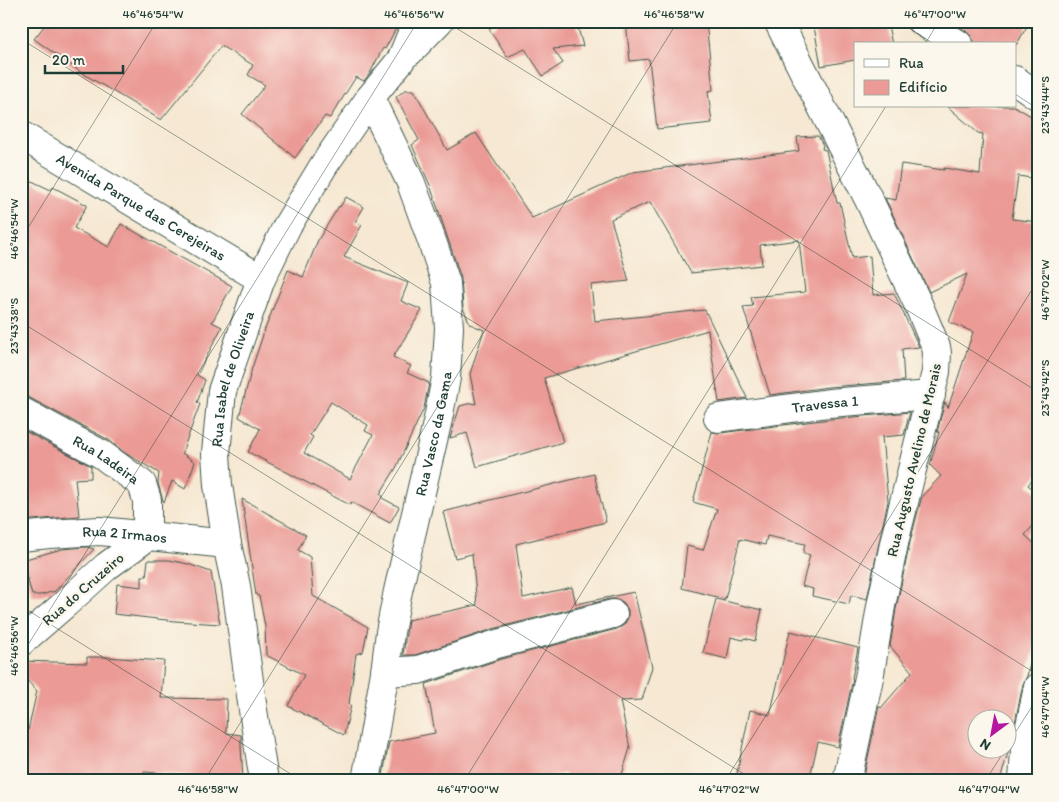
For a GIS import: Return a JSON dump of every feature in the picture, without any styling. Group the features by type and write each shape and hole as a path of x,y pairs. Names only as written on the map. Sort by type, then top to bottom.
{"street":[{"name":"Rua Isabel de Oliveira","path":"264,781 236,586 218,485 216,453 222,391 262,279 286,226 324,165 370,98 400,60 417,21"},
{"path":"400,60 439,21"},
{"name":"Rua Augusto Avelino de Morais","path":"778,21 869,200 919,306 937,353 936,372 895,539 870,673 847,781"},
{"path":"921,21 955,42"},
{"name":"Rua Vasco da Gama","path":"366,781 398,591 418,510 446,378 449,328 446,283 411,182 370,98"},
{"name":"Avenida Parque das Cerejeiras","path":"21,135 262,279"},
{"name":"Travessa 1","path":"718,418 829,403 931,395"},
{"name":"Rua Ladeira","path":"21,411 100,454 142,484 147,500 146,537"},
{"name":"Rua 2 Irmaos","path":"21,537 100,531 227,544"},
{"name":"Rua do Cruzeiro","path":"21,642 107,566 146,537"},
{"path":"385,672 418,670 496,644 613,614"},
{"path":"1023,781 1025,750 1038,687"}],"building":[{"path":"48,21 400,21 385,49 383,48 364,81 356,77 330,118 325,116 295,158 242,114 265,85 248,75 253,65 221,46 161,120 82,73 34,39"},
{"path":"501,21 576,21 583,46 553,49 563,63 543,76 525,49 507,57 489,29"},
{"path":"626,21 706,21 713,90 708,91 712,123 657,129 649,59 630,61"},
{"path":"813,21 887,21 892,42 854,42 854,60 821,66"},
{"path":"951,21 1030,21 1017,44 1016,42 976,42 966,31"},
{"path":"405,90 414,90 447,150 476,133 532,218 633,172 799,151 797,137 818,136 823,145 822,149 826,150 837,203 840,203 852,258 870,256 873,295 894,293 919,347 902,349 904,381 828,387 770,395 743,307 753,306 751,297 805,292 799,240 760,245 762,265 691,273 650,202 611,219 629,281 591,285 595,321 705,310 747,398 719,402 708,330 544,378 563,442 477,467 467,433 450,438 460,406 476,404 470,374 484,330 470,324 463,308 461,278 430,185 412,145 419,140 396,97"},
{"path":"1016,107 1038,120 1038,179 1018,176 1012,219 1038,222 1038,473 1028,485 1038,493 1038,520 1025,535 1038,547 1038,635 1023,684 1016,718 1016,710 966,710 966,760 1006,760 1000,781 863,781 879,706 881,708 912,672 890,646 896,609 922,496 941,476 930,465 945,402 948,408 973,332 949,322 967,274 929,292 885,198 896,200 901,164 980,174 983,134 978,133 949,108"},
{"path":"21,176 51,190 53,187 87,205 74,228 109,247 121,224 232,286 212,322 222,327 197,375 205,380 197,403 200,404 182,453 195,462 185,489 172,481 164,502 158,483 159,473 125,453 109,440 21,395"},
{"path":"346,197 364,207 355,222 362,225 344,257 408,283 401,301 422,310 393,357 411,366 407,373 429,383 424,408 396,468 380,494 383,496 382,498 399,507 390,523 351,502 350,505 248,452 260,429 239,417 265,329 288,270 303,277 318,240","holes":["331,402 368,425 365,431 373,435 350,479 304,453 313,437 310,435"]},
{"path":"910,412 904,435 882,437 888,501 867,599 851,595 849,604 812,596 813,589 802,586 810,555 803,553 805,544 767,536 765,545 740,539 725,599 682,588 687,546 703,550 717,509 693,502 712,432 720,433 831,419"},
{"path":"21,429 91,466 91,478 75,479 79,516 21,521"},
{"path":"594,474 606,522 516,544 523,598 572,587 576,604 634,592 652,667 642,700 620,701 630,748 620,781 567,781 565,773 532,781 382,781 389,742 435,733 426,684 501,659 617,629 624,625 628,618 628,610 624,603 618,599 609,599 493,629 415,655 403,655 408,620 477,605 472,554 455,558 443,512"},
{"path":"242,499 306,535 298,550 310,557 313,596 368,627 363,652 356,654 349,704 351,705 344,735 288,706 304,675 266,655 265,626 259,596 256,595"},
{"path":"86,547 94,549 55,591 41,595 32,595 22,560 62,549"},
{"path":"148,560 169,560 211,572 220,624 114,614 117,584 142,587 142,576 146,576"},
{"path":"716,599 762,610 755,641 731,637 727,659 703,653"},
{"path":"790,631 858,648 838,747 818,742 809,781 749,781 736,778 750,710 770,715"},
{"path":"87,657 164,661 161,698 227,699 226,733 241,735 243,779 144,772 144,781 21,781 21,730 28,730 37,691 21,674 21,661 87,663"}]}
